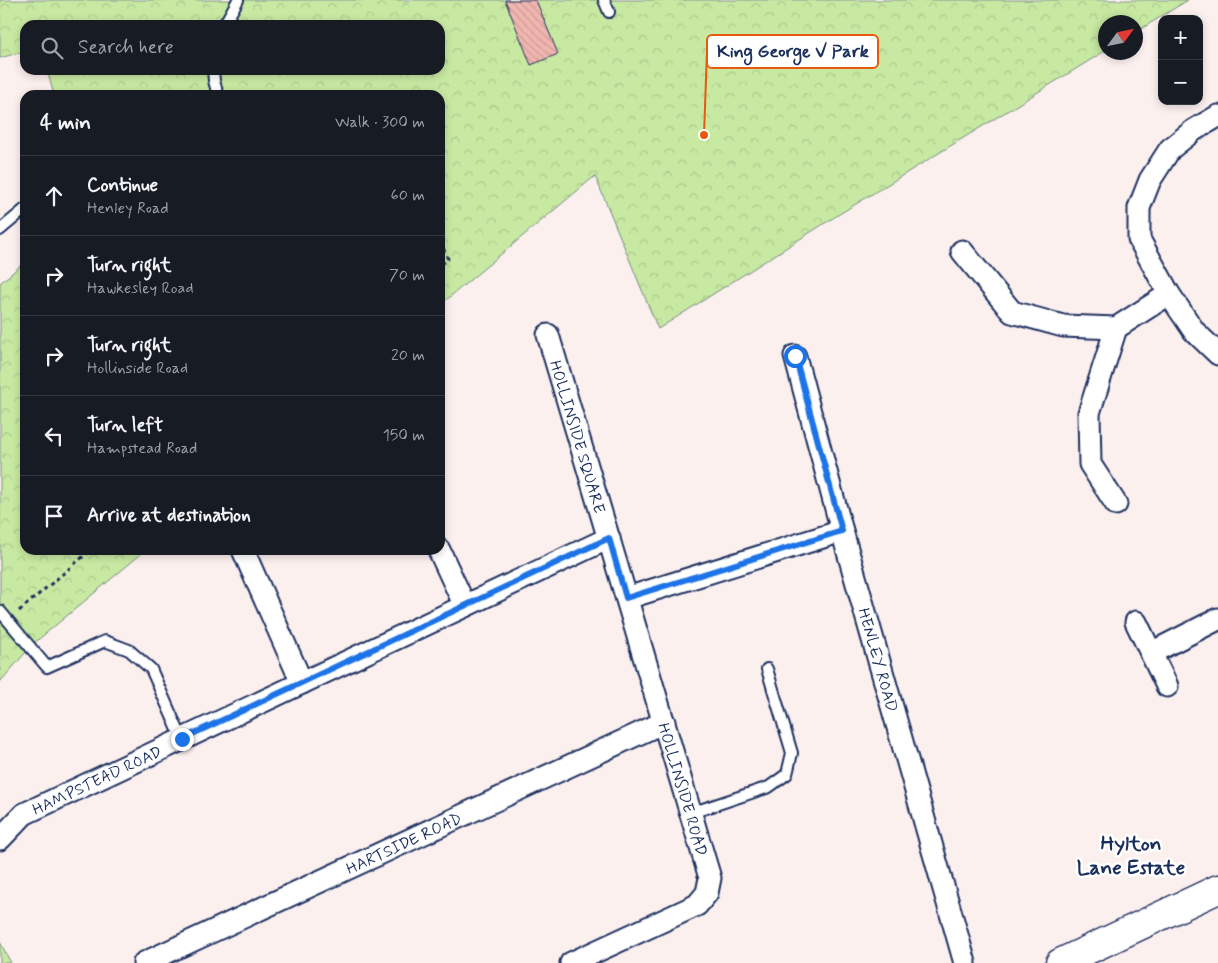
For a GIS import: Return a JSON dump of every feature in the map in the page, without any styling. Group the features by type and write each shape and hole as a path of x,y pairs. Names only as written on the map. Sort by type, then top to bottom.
{"main road":[{"path":"1060,963 1218,889"}],"street":[{"path":"1218,116 1194,130 1170,149 1150,180 1139,208 1139,239 1169,294 1194,331 1218,354"},
{"path":"962,251 1012,312 1063,326 1116,328 1169,294"},
{"path":"1116,328 1088,413 1090,464 1116,504"},
{"name":"HOLLINSIDE SQUARE","path":"548,335 609,538"},
{"name":"HENLEY ROAD","path":"795,356 842,531 965,963"},
{"path":"626,598 842,531"},
{"name":"HOLLINSIDE ROAD","path":"571,963 690,909 703,900 707,893 710,878 609,538"},
{"name":"HAMPSTEAD ROAD","path":"0,839 24,814 609,538"},
{"path":"245,555 302,683"},
{"path":"442,555 465,606"},
{"path":"1151,653 1218,619"},
{"path":"1136,622 1167,686"},
{"name":"HARTSIDE ROAD","path":"144,963 664,722"}],"lane":[{"path":"227,20 238,0"},
{"path":"604,0 609,12"},
{"path":"213,75 217,90"},
{"path":"0,230 20,213"},
{"path":"0,611 47,667 105,641 129,650 151,669 182,739"},
{"path":"691,813 768,787 787,774 792,753 767,669"}],"path":[{"path":"8,620 85,555"}],"green space":[{"path":"0,0 1188,0 1164,15 1158,15 1158,18 1143,28 1143,15 1098,15 1098,55 833,218 658,329 595,176 445,301 445,90 53,90 48,75 445,75 445,20 20,20 20,52 0,58"},
{"path":"20,266 20,555 140,555 33,644 0,682 0,283"},
{"path":"0,942 11,963 0,963"}],"building":[{"path":"505,0 536,0 558,54 531,65"}],"place":[{"name":"King George V Park","path":"704,135"}],"district":[{"name":"Hylton Lane Estate","path":"1131,855"}],"route":[{"path":"182,739 609,538 626,598 842,531 795,356"}]}
